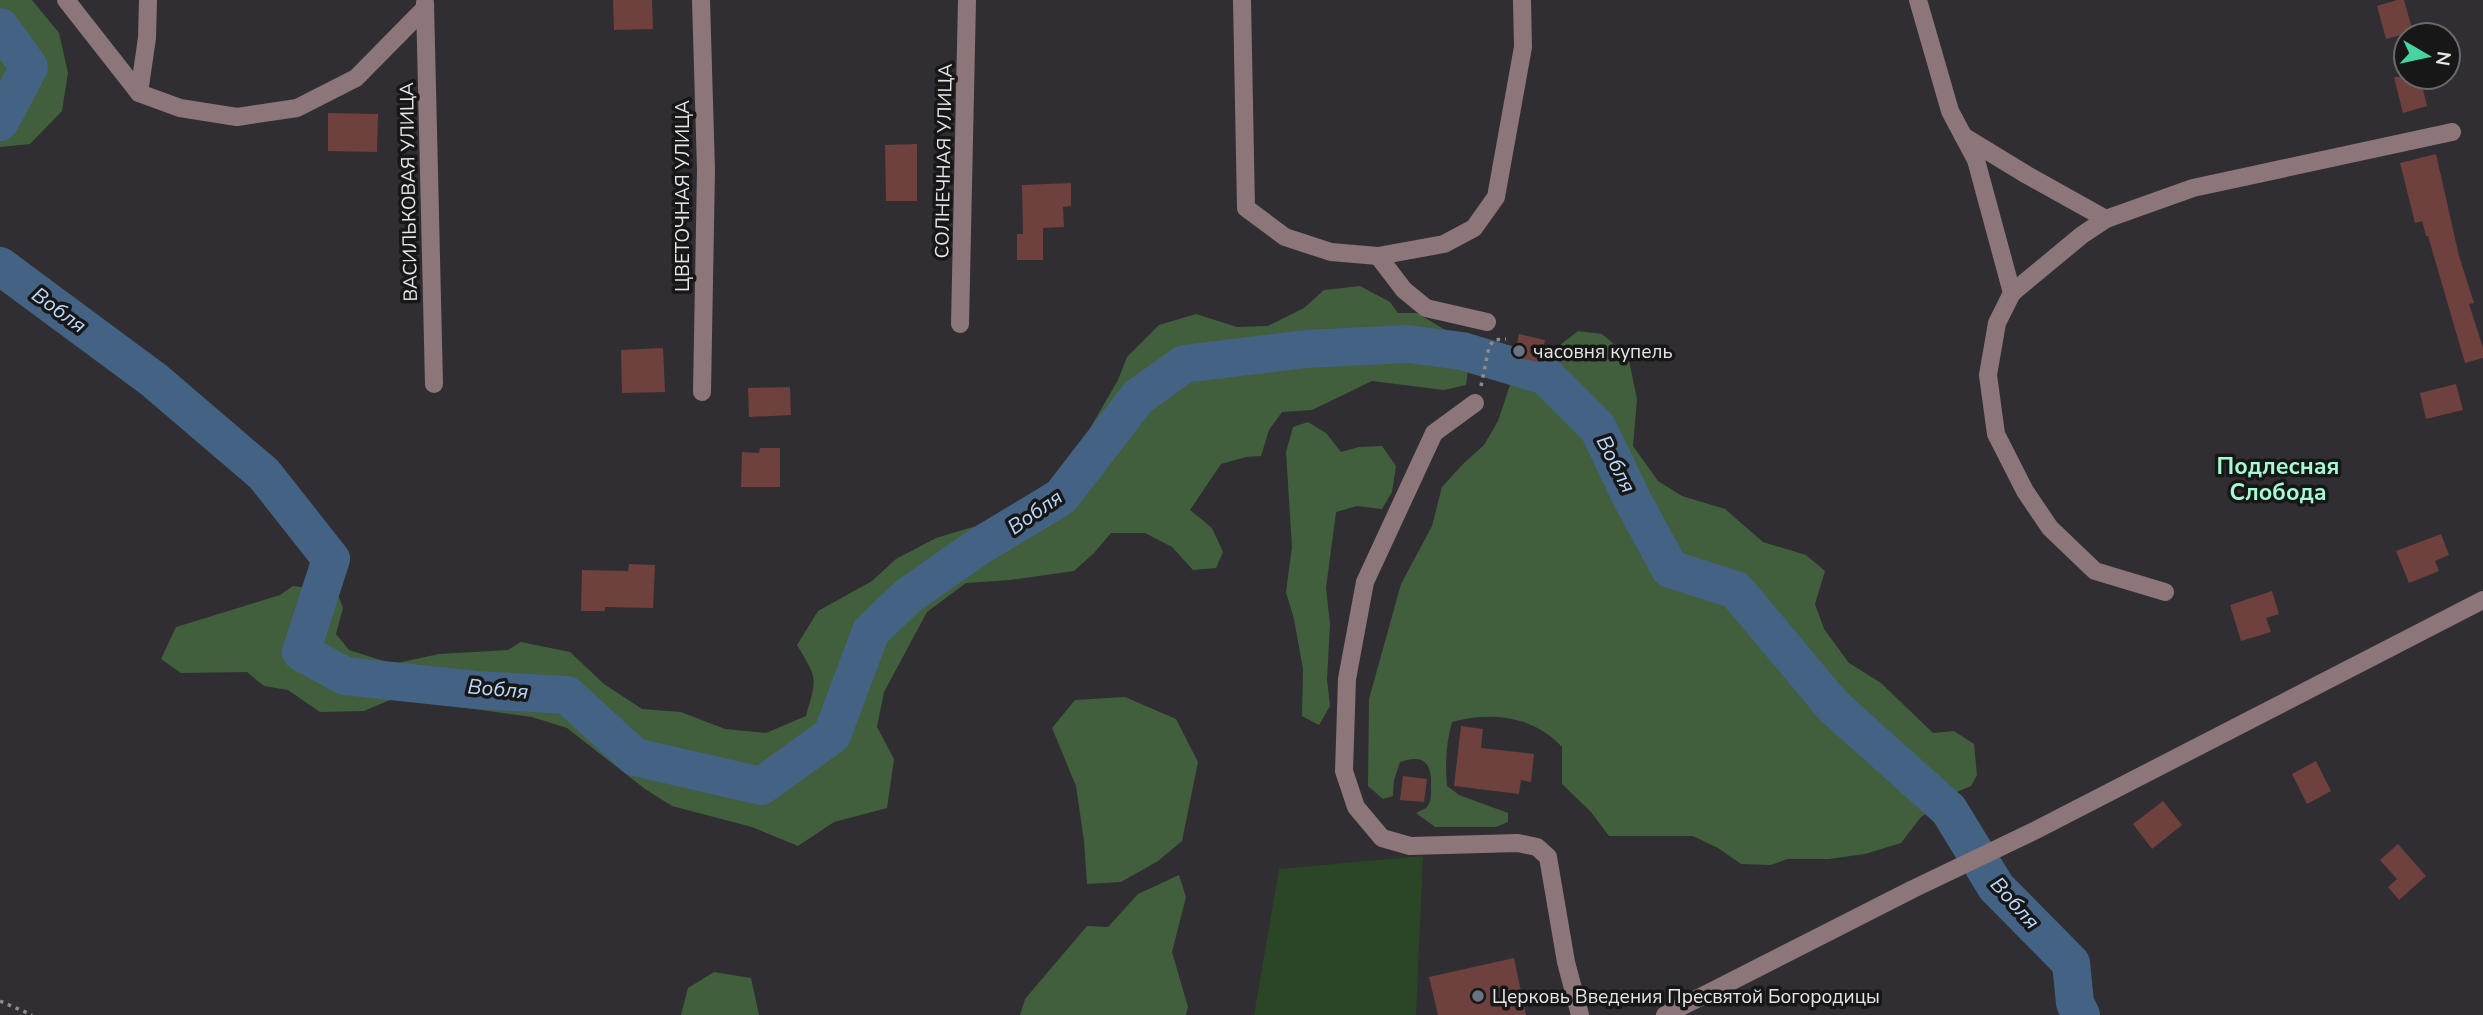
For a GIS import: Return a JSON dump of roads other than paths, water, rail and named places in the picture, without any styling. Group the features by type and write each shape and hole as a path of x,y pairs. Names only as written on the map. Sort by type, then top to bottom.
{"street":[{"path":"66,0 139,93 180,108 237,117 297,108 356,78 425,4"},
{"path":"139,93 147,38 148,0"},
{"name":"ЦВЕТОЧНАЯ УЛИЦА","path":"701,0 706,170 702,392"},
{"name":"СОЛНЕЧНАЯ УЛИЦА","path":"960,324 967,0"},
{"path":"1242,0 1246,208 1285,237 1331,251 1378,256 1444,244 1474,228 1496,197 1523,47 1522,0"},
{"path":"1917,0 1950,111 1976,160 2012,293"},
{"name":"ВАСИЛЬКОВАЯ УЛИЦА","path":"425,4 434,384"},
{"path":"2165,592 2095,571 2050,528 2025,491 1996,434 1988,374 1997,323 2012,293 2082,235 2106,219 2193,188 2452,132"},
{"path":"1964,136 2106,219"},
{"path":"1378,256 1404,290 1426,308 1488,322"},
{"path":"1475,402 1434,433 1365,582 1347,679 1344,771 1356,807 1382,838 1410,846 1518,843 1538,847 1548,857 1566,962 1580,1015"},
{"path":"1665,1015 2036,830 2483,600"}],"waterway":[{"name":"Вобля","path":"0,27 29,67 0,122"},
{"name":"Вобля","path":"0,266 154,380 264,474 331,559 301,652 345,676 476,690 567,695 635,757 761,786 832,735 871,631 908,596 978,547 1061,497 1138,397 1184,364 1306,349 1408,344 1462,351 1546,376 1598,428 1670,569 1736,590 1833,706 1949,810 1996,887 2071,963 2075,1003 2081,1015"}],"place":[{"name":"часовня купель","path":"1519,351"},
{"name":"Церковь Введения Пресвятой Богородицы","path":"1478,996"}],"district":[{"name":"Подлесная Слобода","path":"2278,479"}]}
